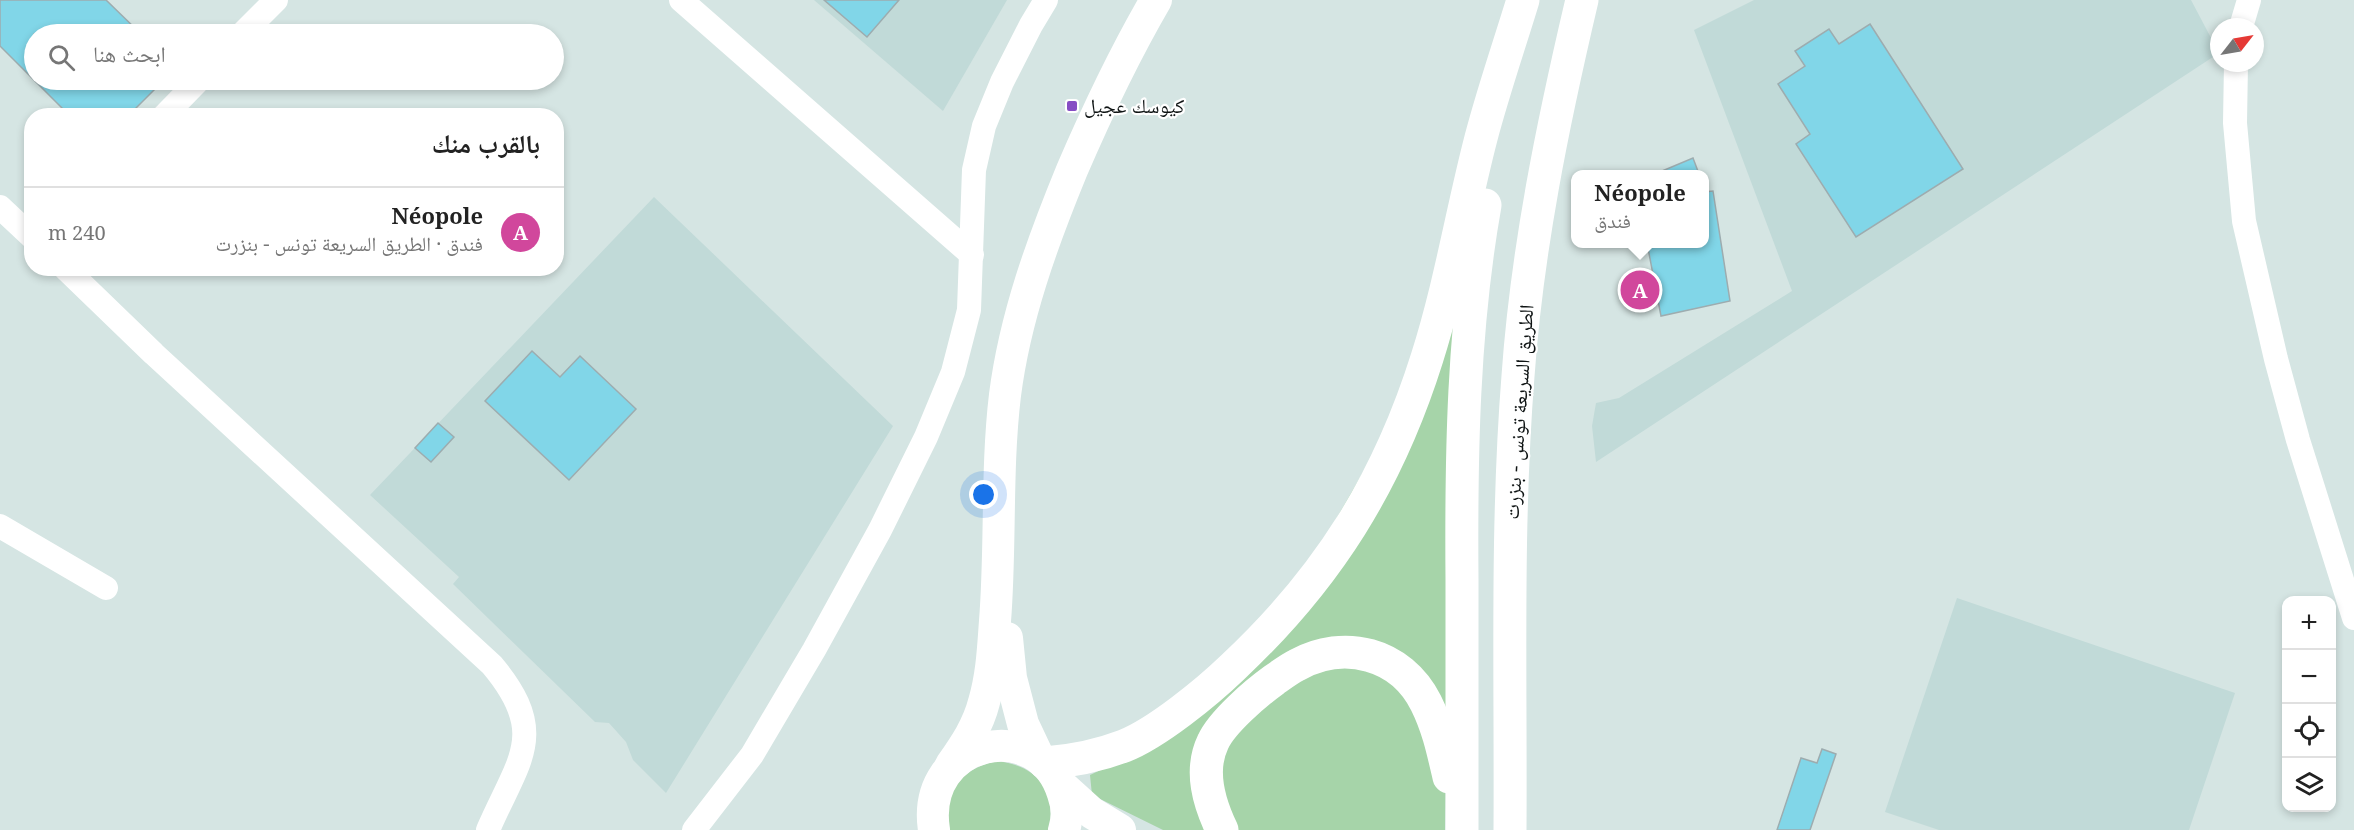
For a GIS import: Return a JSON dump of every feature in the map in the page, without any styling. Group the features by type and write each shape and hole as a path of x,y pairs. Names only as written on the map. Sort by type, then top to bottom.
{"highway":[{"path":"1048,769 1127,745 1170,718 1219,681 1268,634 1314,582 1354,523 1382,471 1409,411 1428,356 1482,134 1524,0"},
{"path":"1461,830 1463,402 1478,244 1524,0"},
{"name":"الطريق السريعة تونس - بنزرت","path":"1510,830 1512,468 1518,374 1529,276 1544,181 1562,82 1582,0"},
{"path":"1222,830 1213,811 1207,788 1207,765 1213,741 1235,713 1297,664 1328,654 1353,651 1380,658 1404,673 1425,700 1439,732 1461,830"}],"main road":[{"path":"930,823 934,793 941,778 972,734 984,702 992,664 999,565 999,465 1005,395 1014,339 1024,302 1060,198 1101,102 1156,0"},
{"path":"999,565 1011,678 1023,724 1066,804 1064,830"},
{"path":"951,765 966,754 984,747 1003,746 1022,749 1048,769 1092,813 1120,830"}],"street":[{"path":"252,24 276,0"},
{"path":"681,0 972,255"},
{"path":"694,830 752,755 814,650 880,530 926,436 953,372 969,310 975,170 984,126 1002,82 1046,0"},
{"path":"2244,18 2249,0"},
{"path":"2236,72 2235,123 2244,221 2276,359 2298,440 2354,618"},
{"path":"172,108 189,90"},
{"path":"0,207 24,230"},
{"path":"73,276 154,354 484,658 508,684 521,707 526,735 519,762 492,820 472,830"},
{"path":"0,526 106,588"}],"shaded area":[{"path":"814,0 1007,0 943,111"},
{"path":"1754,0 2191,0 2210,36 2210,59 1596,462 1592,426 1596,403 1619,398 1792,291 1694,30"},
{"path":"654,197 893,426 666,793 633,760 626,742 609,723 595,722 453,584 459,577 370,495"},
{"path":"1957,598 2235,693 2189,830 1939,830 1885,812"}],"green space":[{"path":"1455,313 1445,830 1163,830 1092,795 1090,775 1126,758 1257,656"},
{"path":"997,761 1023,768 1041,782 1050,803 1049,830 950,830 947,817 948,805 956,784 973,770"}],"building":[{"path":"0,0 106,0 131,24 24,24 24,70 0,46"},
{"path":"824,0 899,0 867,37"},
{"path":"1870,24 1963,169 1856,237 1796,144 1810,134 1778,84 1805,66 1795,51 1829,29 1839,44"},
{"path":"44,90 154,90 136,108 62,108"},
{"path":"1693,158 1698,170 1664,170"},
{"path":"1709,191 1713,191 1730,301 1661,316 1648,248 1709,248"},
{"path":"532,351 560,377 580,356 636,409 569,480 485,401"},
{"path":"438,423 454,437 431,462 415,448"},
{"path":"1822,749 1836,754 1810,830 1777,830 1801,758 1817,763"}],"place":[{"name":"كيوسك عجيل","path":"1072,106"},
{"name":"Néopole","path":"1640,290"}]}
